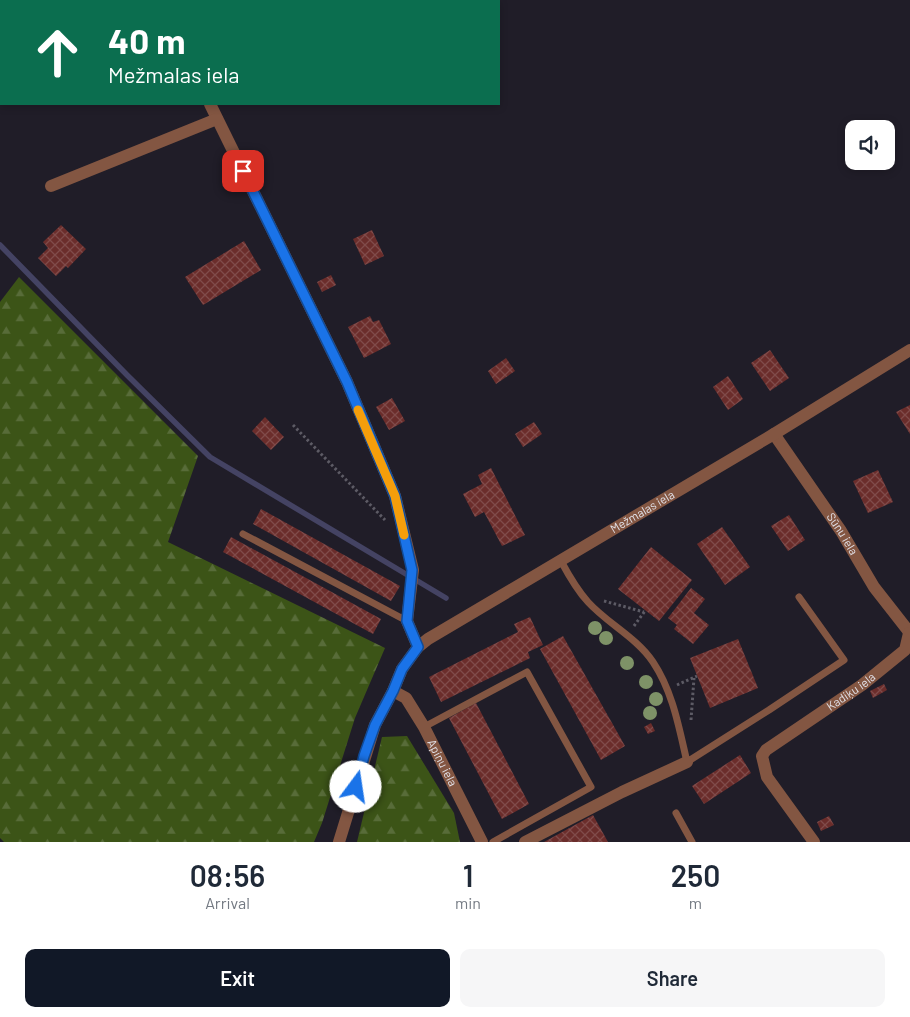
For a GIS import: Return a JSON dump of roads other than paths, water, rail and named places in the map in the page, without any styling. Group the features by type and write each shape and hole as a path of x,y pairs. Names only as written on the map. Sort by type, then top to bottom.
{"street":[{"path":"210,105 347,382 395,496 412,570 407,621 418,647"},
{"path":"51,186 217,119"},
{"name":"Mežmalas iela","path":"339,842 375,725 402,669 418,647 428,639 774,434 910,350"},
{"name":"Sūnu iela","path":"774,434 840,531 874,587 910,633"},
{"name":"Kadiķu iela","path":"814,842 767,776 762,756 766,750 862,685 905,650 910,633"},
{"name":"Apiņu iela","path":"393,691 406,698 424,727 482,842"},
{"path":"528,841 622,792 687,762"}],"lane":[{"path":"243,534 407,621"},
{"path":"561,561 574,586 588,603 626,634 652,661 670,695 687,762 844,660 799,596"},
{"path":"424,727 527,672 591,787 493,842"},
{"path":"676,813 692,842"}],"waterway":[{"path":"0,245 210,457 446,598"}]}
